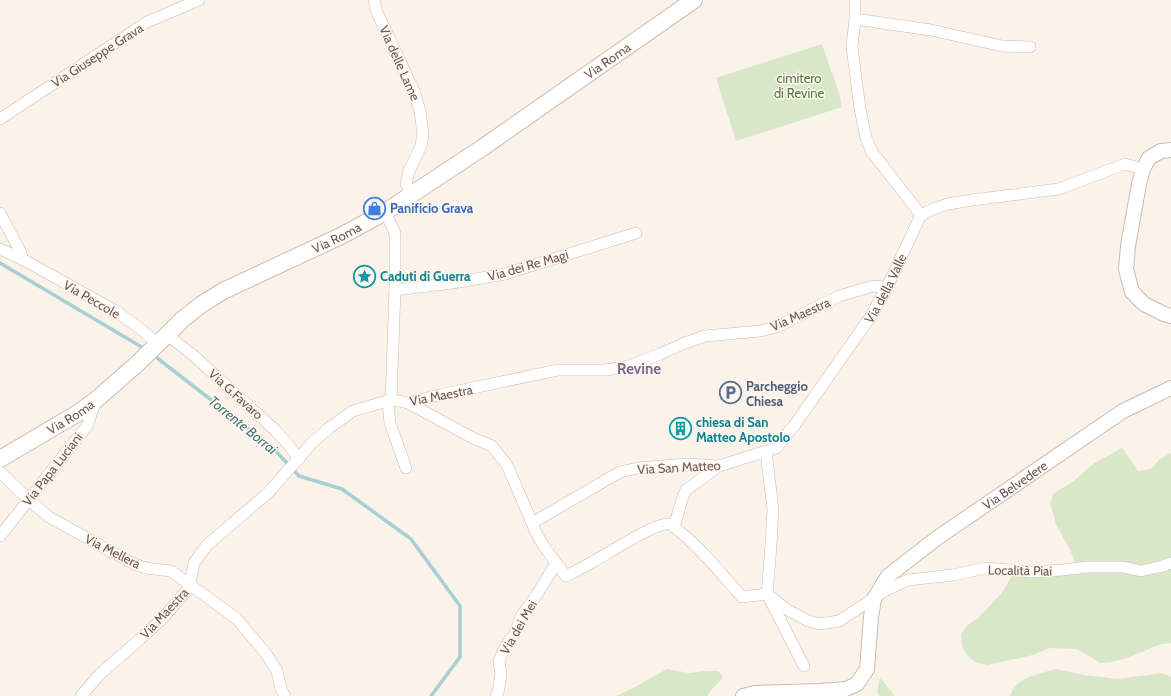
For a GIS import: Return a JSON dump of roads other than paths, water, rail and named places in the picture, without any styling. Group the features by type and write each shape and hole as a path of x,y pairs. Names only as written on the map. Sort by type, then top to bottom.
{"main road":[{"name":"Via Roma","path":"0,459 78,413 97,399 202,304 223,291 343,235 386,212 482,148 694,0"}],"street":[{"name":"Via Giuseppe Grava","path":"0,119 147,22 199,0"},
{"name":"Via delle Lame","path":"374,0 376,10 414,91 420,111 423,134 421,146 409,171 406,183 411,195"},
{"path":"855,0 855,19 852,47 860,108 866,138 872,152 921,215 948,204 1059,189 1125,164 1143,168"},
{"path":"855,19 931,30 1002,46 1030,47"},
{"path":"1171,150 1161,151 1149,158 1143,168 1128,246 1126,269 1132,292 1144,304 1171,316"},
{"path":"386,212 394,233 395,290 389,401 390,423 406,468"},
{"path":"0,213 21,253 22,259"},
{"name":"Via della Valle","path":"766,452 776,448 796,424 871,316 888,285 921,215"},
{"name":"Via dei Re Magi","path":"395,290 452,283 505,274 636,233"},
{"name":"Via Peccole","path":"0,249 22,259 116,312 160,342"},
{"name":"Via Maestra","path":"81,696 100,674 162,618 189,588 194,563 207,545 268,493 313,442 352,411 389,401 408,403 558,370 606,370 629,366 705,336 760,331 779,326 838,296 873,286 884,287 888,285"},
{"name":"Via G.Favaro","path":"160,342 193,355 274,429 287,443 296,461"},
{"name":"Via Belvedere","path":"874,599 888,576 937,538 1124,411 1171,388"},
{"name":"Via Papa Luciani","path":"0,536 87,426 97,399"},
{"path":"408,403 473,438 492,446 507,465 534,530 566,576 655,528 664,524 669,524 687,537 712,562 742,597 767,594 786,609 808,621 818,624 839,621 874,599"},
{"path":"766,452 773,508 767,594 804,666"},
{"name":"Via San Matteo","path":"532,523 620,472 638,468 687,464 719,466 766,452"},
{"path":"674,527 686,490 719,466"},
{"name":"Via Mellera","path":"0,472 28,499 50,517 134,564 146,568 171,571 237,619 267,655 277,671 281,689 285,696"},
{"name":"Via dei Mei","path":"496,696 498,693 501,676 499,661 504,649 514,635 522,615 536,596 556,563"},
{"name":"Località Piai","path":"874,599 888,589 908,580 953,575 986,568 1031,572 1087,567 1123,567 1141,571 1171,563"},
{"path":"743,696 755,693 846,689 857,684 867,669 871,616 874,599"}],"waterway":[{"name":"Torrente Borrai","path":"0,263 145,349"},
{"name":"Torrente Borrai","path":"152,354 272,447 299,476 342,489 411,539 460,606 460,657 431,696"}],"place":[{"name":"Panificio Grava","path":"374,208"},
{"name":"Caduti di Guerra","path":"364,276"},
{"name":"Parcheggio Chiesa","path":"731,393"},
{"name":"chiesa di San Matteo Apostolo","path":"681,429"}],"district":[{"name":"Revine","path":"639,369"}],"park label":[{"name":"cimitero di Revine","path":"799,86"}]}
